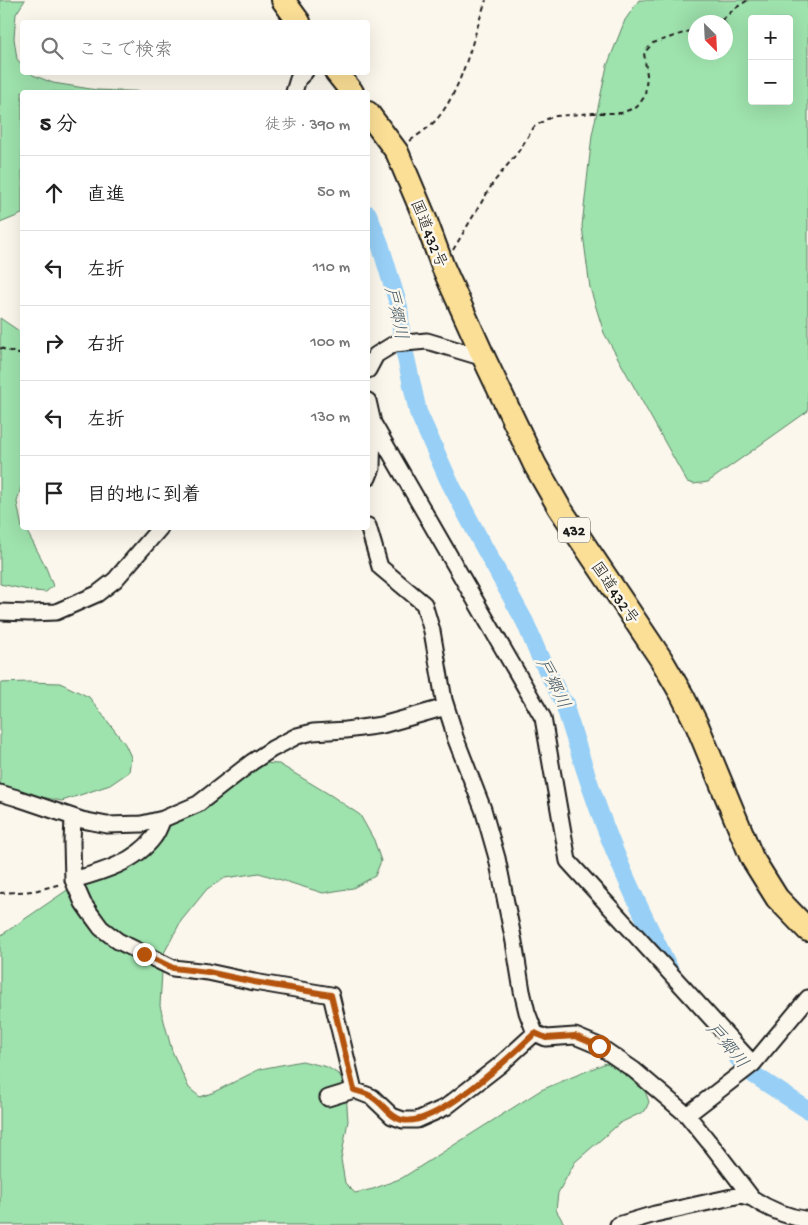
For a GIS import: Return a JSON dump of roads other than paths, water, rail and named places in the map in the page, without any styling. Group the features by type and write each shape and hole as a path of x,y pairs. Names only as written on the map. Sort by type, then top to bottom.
{"highway":[{"path":"283,0 298,20"},
{"path":"338,75 350,90"},
{"name":"国道432号","path":"370,116 397,152 484,358 535,465 559,507 661,659 682,695 752,858 777,898 808,930"}],"street":[{"path":"295,90 298,79 302,75"},
{"path":"370,366 376,355 394,344 427,341 484,358"},
{"path":"370,410 373,423 372,468 370,473"},
{"path":"373,423 543,718 568,861 753,1064"},
{"path":"0,612 56,612 97,594 115,580 158,530"},
{"path":"369,530 380,567 424,604 432,631 446,707 455,737 483,809 497,858 522,991 535,1033 546,1038 575,1036 599,1046 634,1070 657,1092 686,1115 752,1198 759,1204 791,1218 808,1220"},
{"path":"0,793 107,826 142,824 163,819 198,804 252,762 297,736 313,732 346,730 382,724 446,707"},
{"path":"73,817 73,880 83,903 101,928 118,941 173,968 208,972 331,995 354,1090"},
{"path":"73,880 123,862 144,849 155,836 163,819"},
{"path":"686,1115 753,1064 808,998"},
{"path":"328,1098 354,1090 372,1097 392,1116 403,1120 417,1120 446,1107 500,1066 535,1033"},
{"path":"618,1225 656,1214 741,1195 752,1198"}],"waterway":[{"name":"戸郷川","path":"370,219 380,244 399,307 402,340 418,412 449,481 525,622 538,653 563,702 566,704 565,707 583,765 610,840 637,903 672,974"},
{"name":"戸郷川","path":"737,1057 751,1073 808,1110"}]}
